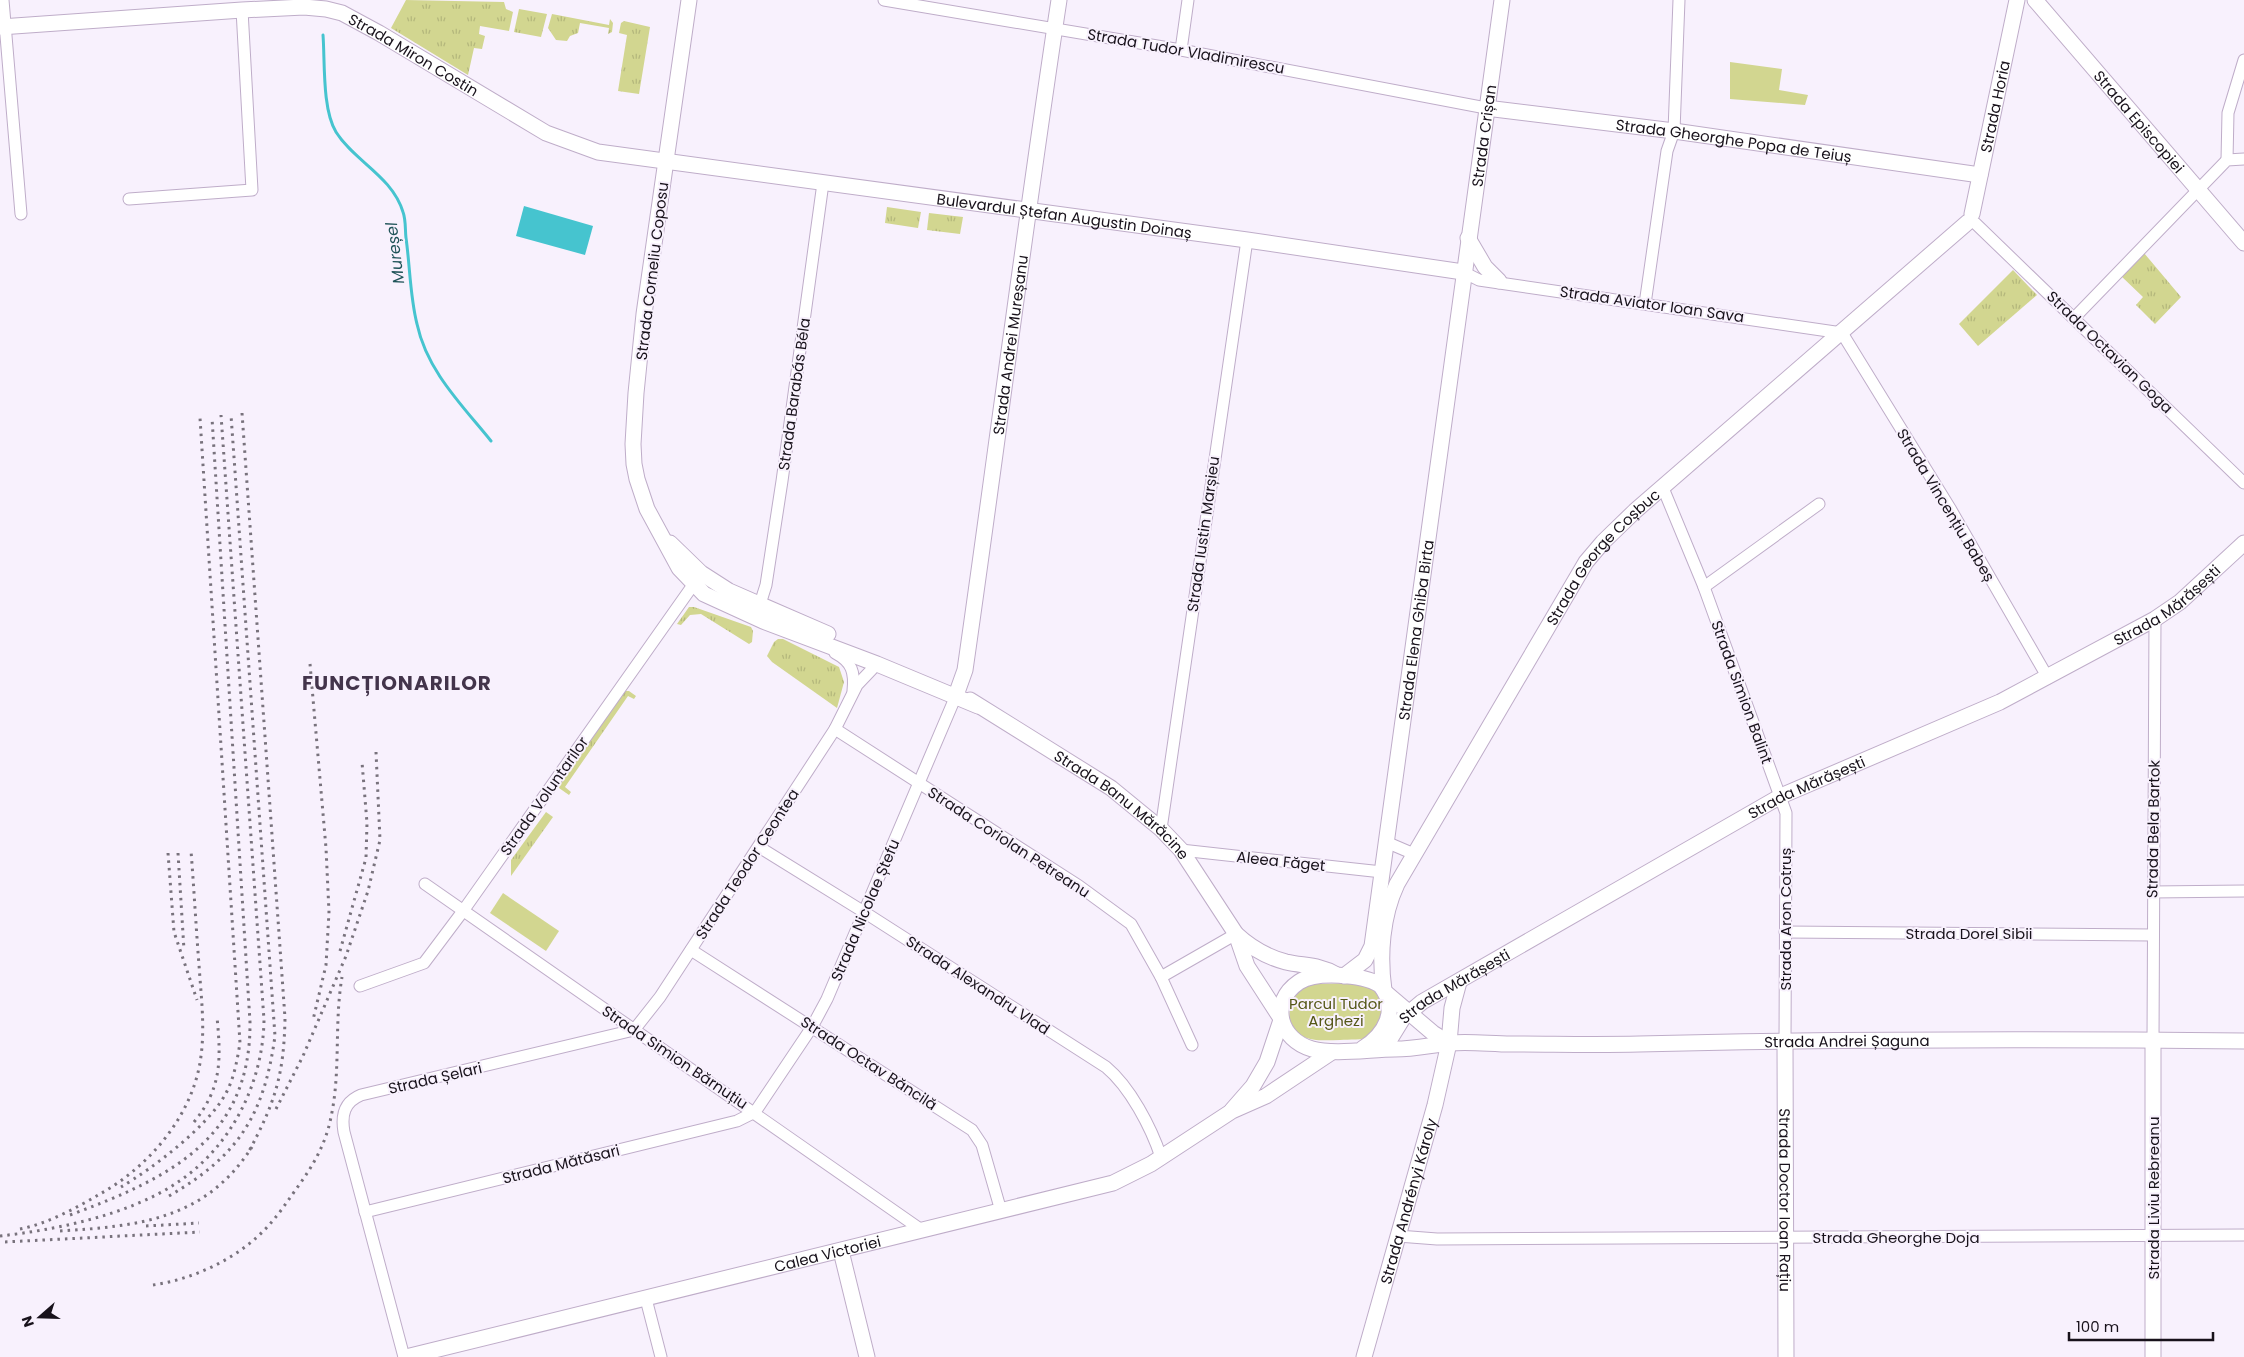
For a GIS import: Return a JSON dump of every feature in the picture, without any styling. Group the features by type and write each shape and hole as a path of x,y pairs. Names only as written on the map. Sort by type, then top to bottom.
{"main road":[{"name":"Strada Corneliu Coposu","path":"689,0 644,314 633,444 639,487 648,509 673,560 697,579"},
{"name":"Strada Andrei Mureșanu","path":"957,694 965,670 1027,210 1059,0"},
{"name":"Strada Crișan","path":"1463,272 1502,0"},
{"name":"Strada Horia","path":"1972,220 2017,0"},
{"name":"Strada Episcopiei","path":"2035,0 2199,188 2244,243"},
{"name":"Strada Miron Costin","path":"3,27 242,5 315,7 342,13 546,133 598,152 666,162"},
{"name":"Strada Gheorghe Popa de Teiuș","path":"1486,108 1674,131 1980,175"},
{"name":"Bulevardul Ștefan Augustin Doinaș","path":"666,162 1247,240 1463,272"},
{"name":"Strada George Coșbuc","path":"1385,992 1381,956 1391,898 1414,854 1586,562 1616,529 1972,220"},
{"path":"1468,238 1485,267 1499,281"},
{"name":"Strada Elena Ghiba Birta","path":"1341,976 1362,963 1371,951 1463,272"},
{"name":"Strada Mărășești","path":"1381,1049 1409,1013 1422,1002 1781,796 2000,702 2048,678 2155,619 2180,602 2244,543"},
{"name":"Strada Banu Mărăcine","path":"697,579 760,604 957,694 1110,788 1161,829 1181,850 1236,934 1247,966 1281,1019"},
{"name":"Strada Banu Mărăcine","path":"697,579 720,603 957,694"},
{"name":"Strada Banu Mărăcine","path":"1236,934 1261,953 1285,962 1322,968 1341,976"},
{"path":"1385,992 1389,1003 1389,1016 1385,1028 1374,1041 1362,1049 1332,1052 1314,1050 1297,1043 1288,1035 1281,1019 1287,996 1299,982 1309,978 1341,976 1373,981 1432,1033 1449,1043 1452,1008 1459,982"},
{"name":"Calea Victoriei","path":"1232,1111 1253,1086 1267,1062 1281,1019"},
{"name":"Strada Liviu Rebreanu","path":"2153,1040 2153,1357"},
{"name":"Strada Andrei Șaguna","path":"1362,1049 1422,1048 1449,1043 1607,1045 1785,1042 2244,1041"},
{"name":"Strada Doctor Ioan Rațiu","path":"1785,1042 1786,1357"},
{"name":"Strada Andrényi Károly","path":"1364,1357 1435,1105 1449,1043"},
{"name":"Calea Victoriei","path":"405,1357 924,1231 1113,1183 1161,1158 1232,1111 1266,1096 1332,1052"},
{"path":"842,1251 867,1357"}],"street":[{"path":"3,0 3,27 21,214"},
{"name":"Strada Tudor Vladimirescu","path":"884,0 1181,50 1486,108"},
{"path":"1181,50 1188,0"},
{"path":"1645,304 1667,151 1674,131 1679,0"},
{"path":"129,199 252,190 242,5"},
{"path":"2227,160 2228,114 2244,60"},
{"path":"2075,317 2227,160 2244,159"},
{"name":"Strada Barabás Béla","path":"760,604 766,585 782,481 823,183"},
{"name":"Strada Octavian Goga","path":"1972,220 2075,317 2244,483"},
{"name":"Strada Iustin Marșieu","path":"1161,829 1247,240"},
{"name":"Strada Aviator Ioan Sava","path":"1463,272 1479,280 1499,281 1842,333"},
{"name":"Strada Vincențiu Babeș","path":"1842,333 1951,510 2048,678"},
{"name":"Strada Simion Balint","path":"1663,488 1704,587 1781,796"},
{"path":"1704,587 1819,504"},
{"name":"Strada Voluntarilor","path":"360,986 424,963 463,911 697,579"},
{"name":"Strada Bela Bartok","path":"2153,1040 2152,892 2155,619"},
{"name":"Strada Teodor Ceontea","path":"822,642 828,650 850,663 854,676 853,693"},
{"name":"Strada Teodor Ceontea","path":"634,1030 646,1017 691,950 835,729 853,693 877,664"},
{"name":"Strada Nicolae Ștefu","path":"755,1112 812,1027 843,964 957,694"},
{"name":"Strada Coriolan Petreanu","path":"835,729 1079,886 1126,919 1137,931 1161,977 1192,1045"},
{"name":"Strada Aron Cotruș","path":"1781,796 1786,819 1785,1042"},
{"path":"1386,842 1414,854"},
{"name":"Strada Alexandru Vlad","path":"758,847 864,912 1091,1057 1117,1076 1131,1096 1161,1158"},
{"name":"Aleea Făget","path":"1181,850 1382,872"},
{"name":"Strada Simion Bărnuțiu","path":"425,884 924,1231"},
{"path":"2152,892 2244,891"},
{"name":"Strada Dorel Sibii","path":"1785,932 2152,935"},
{"path":"1161,977 1236,934"},
{"name":"Strada Octav Băncilă","path":"691,950 976,1134 982,1145 1001,1211"},
{"name":"Strada Șelari","path":"365,1212 344,1132 344,1110 349,1102 362,1095 634,1030"},
{"name":"Strada Mătăsari","path":"365,1212 737,1121 755,1112"},
{"path":"365,1212 405,1357"},
{"name":"Strada Gheorghe Doja","path":"1398,1236 1437,1238 1786,1238 2244,1235"},
{"path":"646,1299 661,1357"}],"green space":[{"path":"406,0 504,2 506,9 513,12 509,31 480,26 479,34 485,36 482,49 474,48 468,75 391,28"},
{"path":"519,9 547,14 541,37 514,32"},
{"path":"552,14 609,25 610,19 613,23 612,32 608,34 609,28 580,23 578,33 570,36 567,41 556,40 548,28"},
{"path":"624,21 650,27 639,94 618,91 627,35 619,33 621,23"},
{"path":"1730,62 1782,69 1779,90 1808,95 1805,105 1730,99"},
{"path":"887,207 921,212 918,228 885,223"},
{"path":"929,213 963,217 960,234 927,230"},
{"path":"2144,253 2181,297 2155,324 2136,305 2143,297 2120,275"},
{"path":"2013,270 2037,295 1978,346 1959,324"},
{"path":"689,607 694,607 751,627 753,631 752,642 749,644 701,614 690,615 681,625 677,624"},
{"path":"778,639 783,639 839,667 844,682 837,708 772,662 767,656 774,642"},
{"path":"623,691 629,691 636,696 634,699 628,696 565,787 571,792 569,795 559,788 559,784"},
{"path":"546,812 553,817 511,876 511,860"},
{"path":"503,893 559,931 546,951 490,913"},
{"name":"Parcul Tudor Arghezi","path":"1354,983 1374,989 1382,1007 1380,1026 1370,1036 1356,1040 1316,1040 1302,1036 1291,1026 1291,1006 1302,987 1314,984"}],"water":[{"path":"524,206 593,226 585,255 516,236"}],"waterway":[{"name":"Mureșel","path":"323,35 326,98 328,111 336,132 353,152 390,188 398,199 403,212 413,303 422,341 437,372 447,387 491,441"}],"railway":[{"path":"242,413 285,1018 283,1056 276,1088 265,1119 248,1153"},
{"path":"0,1236 44,1230 90,1219 136,1204 175,1184 195,1170 227,1134 240,1113 250,1091 257,1068 264,1020 221,415"},
{"path":"169,1196 193,1181 213,1165 230,1149 244,1131 264,1089 275,1036 231,415"},
{"path":"121,1187 148,1170 178,1146 217,1107 231,1083 240,1043 200,418"},
{"path":"70,1215 139,1186 170,1169 197,1149 219,1125 236,1097 247,1063 250,1022 212,418"},
{"path":"310,664 326,848 329,912 326,965 313,1020"},
{"path":"276,1109 303,1056 346,956 368,891 380,840 376,752"},
{"path":"340,951 366,858 367,823 362,762"},
{"path":"20,1229 61,1215 91,1199 136,1169 167,1136 189,1098 197,1077 203,1033 191,851"},
{"path":"168,853 174,932 197,1000"},
{"path":"178,853 184,950"},
{"path":"153,1285 185,1278 201,1272 245,1247 258,1237 273,1220 310,1169 326,1136 334,1100 338,1012 342,977"},
{"path":"194,1122 210,1097 218,1072 217,1017"},
{"path":"60,1231 117,1226 143,1221 168,1214 191,1204 213,1190 233,1171 252,1147"},
{"path":"146,1226 199,1223"},
{"path":"5,1242 200,1232"}],"district":[{"name":"FUNCȚIONARILOR","path":"397,683"}]}
